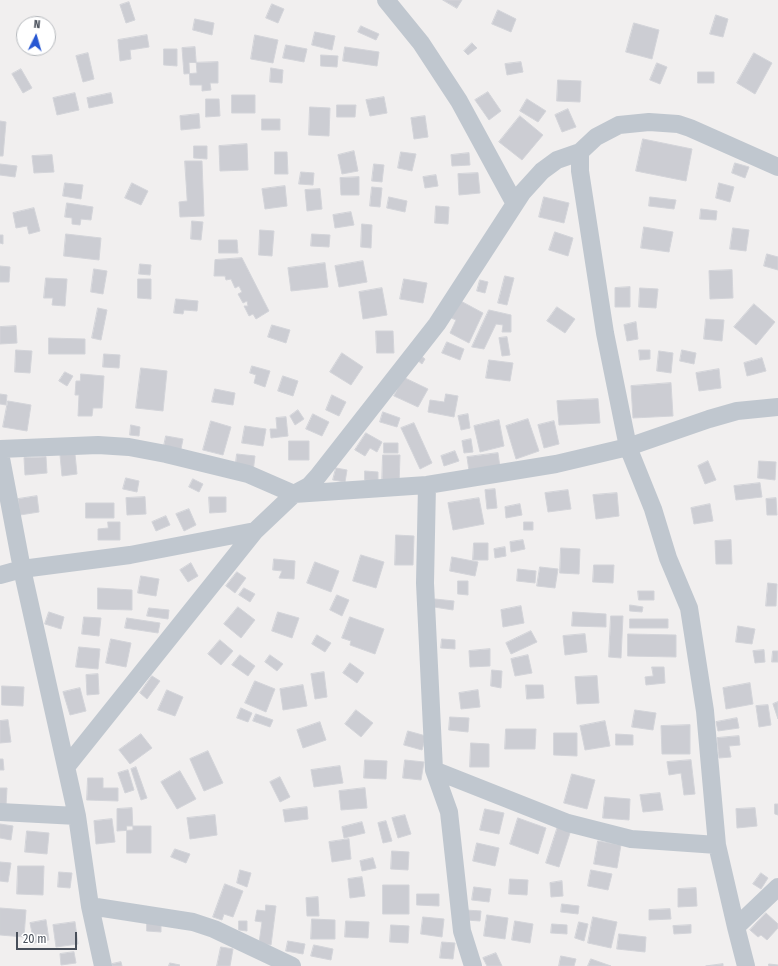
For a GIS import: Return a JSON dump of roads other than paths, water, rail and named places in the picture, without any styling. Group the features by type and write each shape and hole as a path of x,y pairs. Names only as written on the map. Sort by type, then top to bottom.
{"street":[{"path":"386,0 421,43 459,101 515,204"},
{"path":"67,766 255,531 294,494 309,486 318,476 437,324 522,193 542,171 557,160 580,152 596,137 619,125 649,122 678,124 690,128 778,167"},
{"path":"580,152 580,171 605,333 628,447 653,510 668,558 689,608 705,711 718,845 746,966"},
{"path":"0,448 98,445 128,447 166,454 248,474 294,494 427,485 556,464 628,447 709,419 737,412 778,407"},
{"path":"0,453 22,569 78,816 90,906 103,966"},
{"path":"427,485 425,583 434,770 448,812 462,931 473,966"},
{"path":"0,575 22,569 130,555 255,531"},
{"path":"434,770 568,823 631,839 718,845"},
{"path":"0,812 78,816"},
{"path":"736,927 778,887"},
{"path":"90,906 193,922 214,929 292,966"}]}
